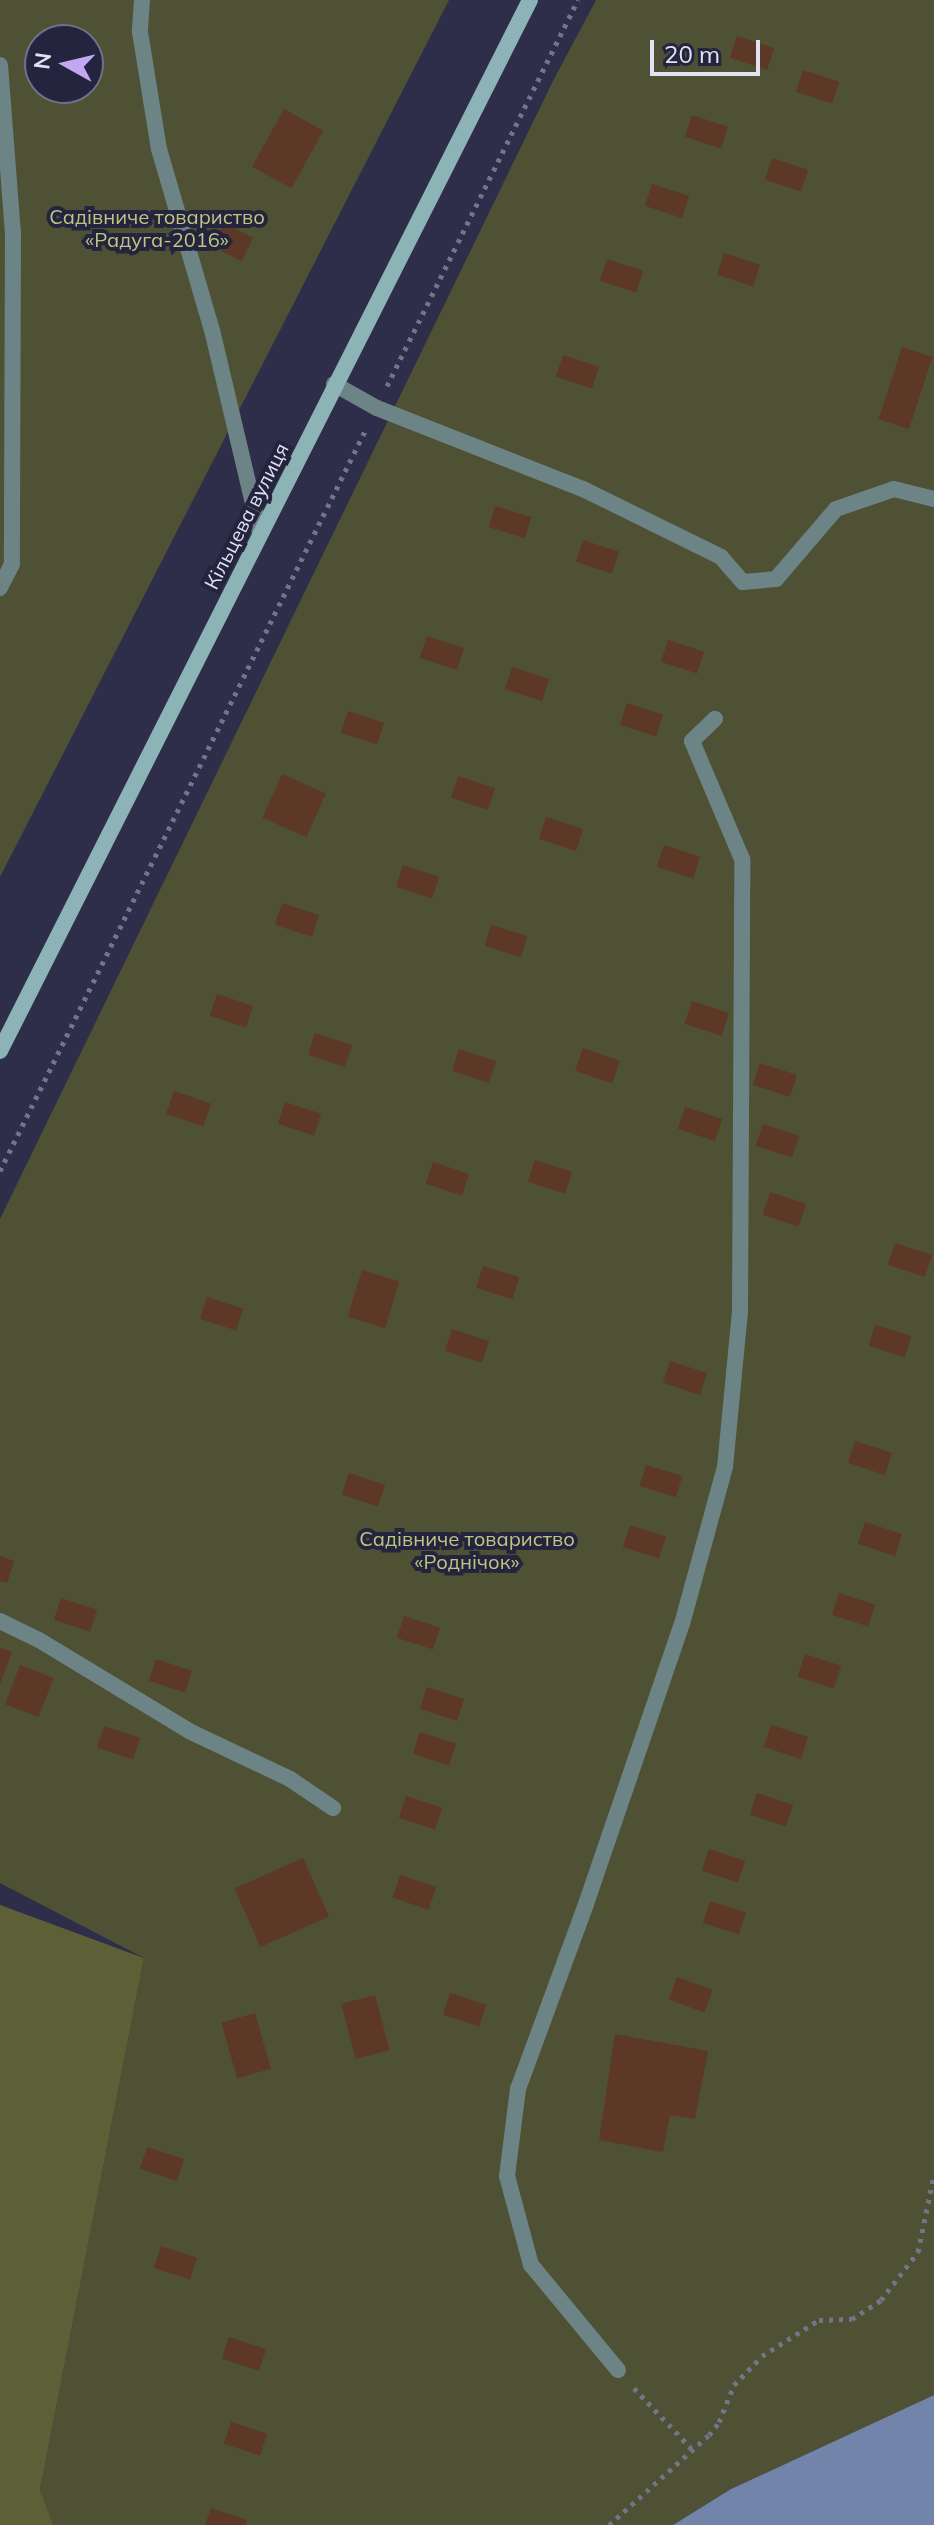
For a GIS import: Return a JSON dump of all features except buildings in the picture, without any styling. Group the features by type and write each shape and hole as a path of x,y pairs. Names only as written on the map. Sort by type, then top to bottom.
{"main road":[{"name":"Кільцева вулиця","path":"0,1051 530,0"}],"street":[{"path":"142,0 140,32 159,149 212,330 260,533"},
{"path":"140,32 155,0"},
{"path":"0,65 13,233 12,564 0,588"},
{"path":"334,384 377,408 583,489 721,557 743,582 776,579 836,509 894,489 934,499"},
{"path":"618,2370 531,2265 507,2176 518,2089 586,1904 682,1624 725,1467 740,1311 742,859 692,741 715,719"},
{"path":"0,1621 39,1640 189,1731 290,1779 333,1808"}],"path":[{"path":"0,1171 578,0"},
{"path":"609,2525 709,2435 719,2422 734,2385 762,2356 819,2320 852,2319 881,2300 918,2252 934,2174"},
{"path":"618,2370 691,2448"}],"green space":[{"name":"Садівниче товариство «Радуга-2016»","path":"0,0 449,0 0,877"},
{"name":"Садівниче товариство «Роднічок»","path":"596,0 934,0 934,2395 731,2489 673,2525 46,2525 40,2490 144,1958 0,1883 0,1219 553,81"},
{"path":"0,1905 144,1958 40,2490 53,2525 0,2525"}],"water":[{"path":"934,2395 934,2525 673,2525 731,2489"}]}
